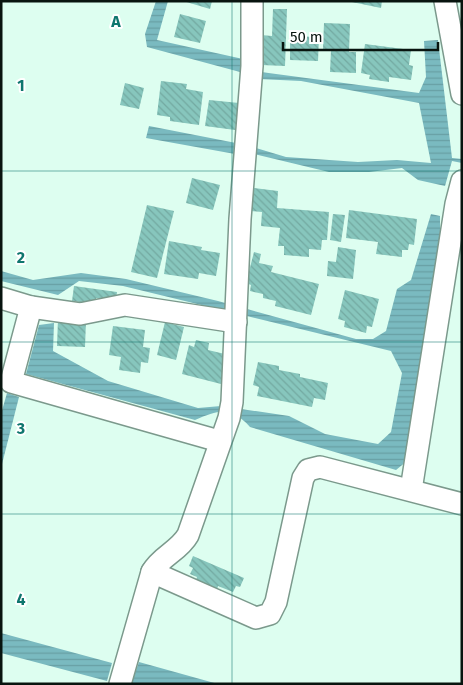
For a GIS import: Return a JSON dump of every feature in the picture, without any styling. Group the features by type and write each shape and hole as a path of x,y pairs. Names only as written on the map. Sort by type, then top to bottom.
{"street":[{"path":"120,684 152,572 157,562 183,543 188,535 231,410 252,66 252,1"},
{"path":"445,1 462,94"},
{"path":"411,490 456,204 462,181"},
{"path":"1,298 31,307 80,314 126,305 236,322"},
{"path":"31,307 11,382 219,441"},
{"path":"152,572 256,618 270,614 276,602 303,478 308,470 320,467 462,504"}],"water":[{"path":"156,1 168,1 157,40 243,59 240,72 147,47 145,34"},
{"path":"438,40 452,158 462,159 462,163 452,161 445,186 418,180 402,168 369,172 329,172 254,154 256,148 286,157 358,162 397,160 431,163 419,103 301,81 259,79 261,72 419,93 426,77 424,41"},
{"path":"149,126 236,143 235,154 146,138"},
{"path":"431,214 440,216 440,258 407,461 396,470 250,427 231,413 218,412 195,420 26,374 39,325 54,323 53,351 108,381 198,408 221,406 289,416 325,434 378,444 391,432 402,373 391,351 123,286 79,281 58,295 1,281 1,271 33,280 81,273 126,279 218,301 356,339 373,339 386,331 397,289 411,280"},
{"path":"7,393 19,397 1,468 1,414"},
{"path":"1,633 112,663 107,681 1,653"},
{"path":"139,662 218,684 131,684"}],"building":[{"path":"183,1 212,1 210,9"},
{"path":"347,1 382,1 381,8"},
{"path":"273,9 287,9 285,66 261,65 261,35 272,36"},
{"path":"180,14 206,21 200,43 174,37"},
{"path":"324,23 350,24 349,52 356,52 356,73 330,72 331,50 323,49"},
{"path":"290,36 319,37 318,61 290,60"},
{"path":"365,44 411,50 409,65 413,66 411,80 389,77 389,82 369,79 370,75 361,73"},
{"path":"161,81 187,84 186,89 203,92 199,125 170,121 170,117 157,115"},
{"path":"125,83 144,88 139,109 120,105"},
{"path":"209,100 239,103 235,130 205,126"},
{"path":"192,178 220,185 213,210 186,203"},
{"path":"253,188 278,191 277,208 329,212 327,240 322,240 321,250 309,249 309,257 284,255 284,246 278,246 280,228 261,226 262,212 251,211"},
{"path":"147,205 174,211 157,278 131,272"},
{"path":"349,210 417,219 414,245 409,244 408,250 402,250 402,257 376,254 378,242 346,238"},
{"path":"333,214 345,215 341,242 330,240"},
{"path":"169,241 202,247 201,250 220,253 216,276 199,273 198,279 164,274"},
{"path":"338,247 356,250 353,279 327,276 328,261 336,262"},
{"path":"254,252 261,254 259,263 273,266 271,272 319,284 311,315 275,306 276,301 263,298 263,294 250,291 251,285 246,283"},
{"path":"74,286 117,292 116,300 96,298 96,304 72,301"},
{"path":"345,290 379,299 372,327 367,326 366,333 344,327 345,321 338,319"},
{"path":"58,319 86,321 85,347 57,346"},
{"path":"165,322 184,327 176,360 157,355"},
{"path":"113,326 145,330 143,347 150,348 148,363 141,362 140,373 119,370 121,357 109,355"},
{"path":"196,340 209,343 208,350 229,355 221,384 182,374 189,345 194,347"},
{"path":"258,362 279,366 279,370 300,374 300,377 328,383 325,400 314,398 312,407 257,396 259,387 253,385"},
{"path":"193,556 244,578 240,587 236,586 233,592 218,586 217,590 196,581 197,577 190,574 193,568 189,566"}]}
